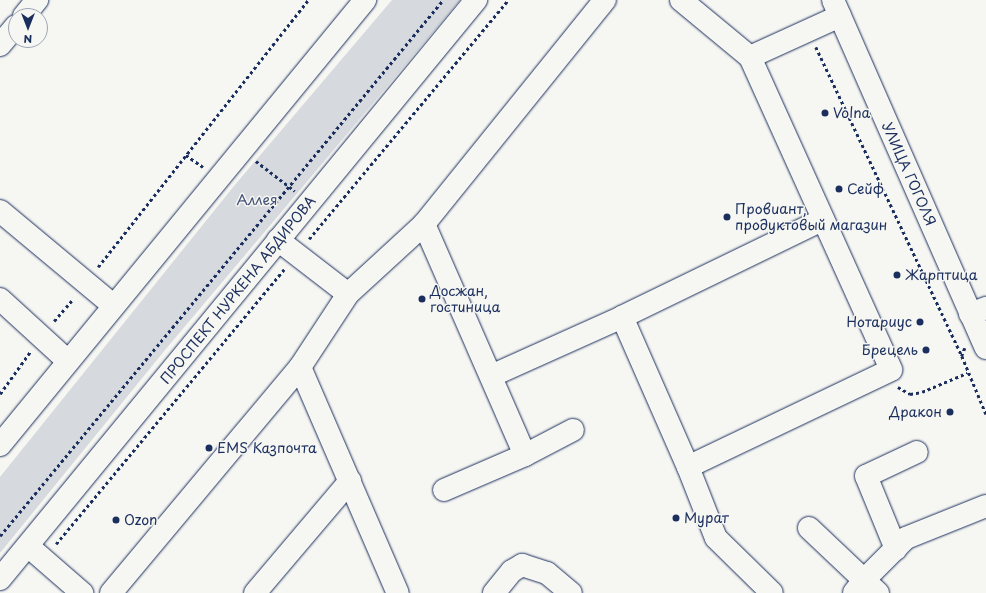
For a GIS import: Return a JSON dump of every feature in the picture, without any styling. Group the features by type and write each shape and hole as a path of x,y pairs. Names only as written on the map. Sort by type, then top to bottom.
{"main road":[{"path":"31,8 38,0"},
{"name":"ПРОСПЕКТ НУРКЕНА АБДИРОВА","path":"0,579 36,553 278,240 476,0"},
{"path":"111,593 300,367 348,294 424,224 604,0"},
{"path":"681,0 750,57 822,220 891,370 688,467"},
{"path":"0,445 242,151 357,3"},
{"path":"750,57 808,30 837,8"},
{"name":"УЛИЦА ГОГОЛЯ","path":"837,8 978,311 978,346"},
{"path":"0,45 8,36"},
{"path":"0,211 114,306"},
{"path":"491,376 622,317 822,220"},
{"path":"424,224 525,455"},
{"path":"278,240 348,294"},
{"path":"0,299 68,361"},
{"path":"622,317 688,467 716,538 772,593"},
{"path":"300,367 398,593"},
{"path":"444,490 525,455 573,430"},
{"path":"896,548 866,476 917,452"},
{"path":"255,593 350,481"},
{"path":"809,528 866,589 896,548 906,538 986,506"},
{"path":"36,553 82,593"},
{"path":"494,593 512,572 522,565 547,574 571,593"}],"path":[{"path":"0,394 41,336 86,283 308,0"},
{"path":"0,536 197,295 290,187 444,0"},
{"path":"36,553 296,254 508,0"},
{"path":"808,30 962,356 967,373 986,414"},
{"path":"242,151 310,202"},
{"path":"962,356 964,349 978,346"},
{"path":"891,370 895,384 904,392 910,394 922,392 967,373"}],"green space":[{"name":"Аллея","path":"392,0 460,0 165,350 0,553 0,477 234,186"}],"place":[{"name":"Volna","path":"825,113"},
{"name":"Сейф","path":"839,189"},
{"name":"Провиант, продуктовый магазин","path":"727,217"},
{"name":"Жарптица","path":"897,275"},
{"name":"Досжан, гостиница","path":"422,299"},
{"name":"Нотариус","path":"920,322"},
{"name":"Брецель","path":"926,350"},
{"name":"Дракон","path":"950,412"},
{"name":"EMS Казпочта","path":"209,448"},
{"name":"Мурат","path":"676,518"},
{"name":"Ozon","path":"116,520"}]}
